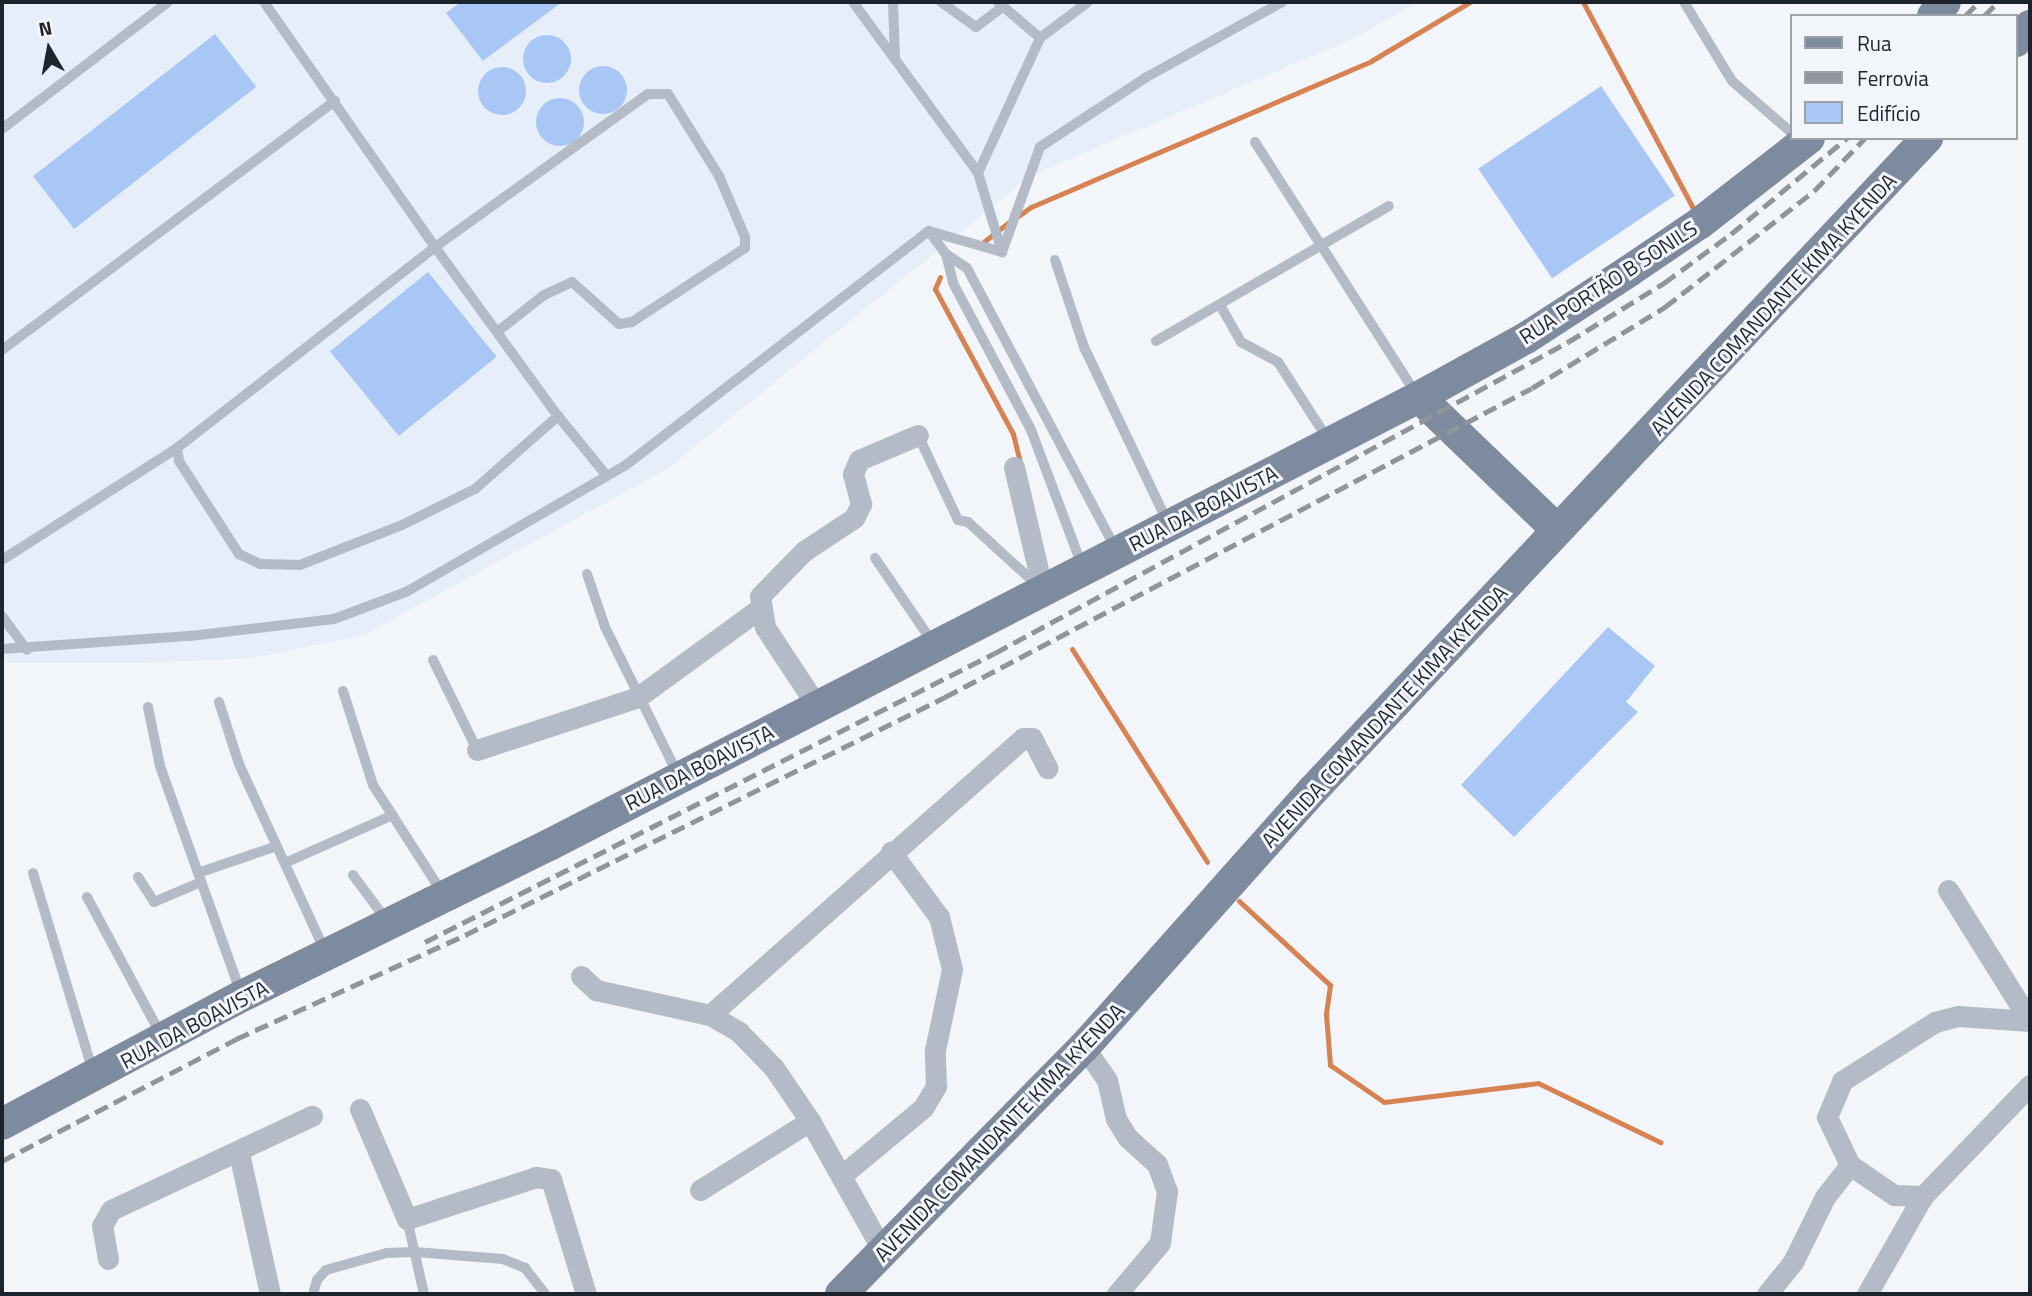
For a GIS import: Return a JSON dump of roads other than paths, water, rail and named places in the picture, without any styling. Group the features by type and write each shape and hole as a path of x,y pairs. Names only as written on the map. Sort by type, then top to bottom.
{"main road":[{"path":"2018,39 2030,26"},
{"name":"RUA PORTÃO B SONILS","path":"1407,403 1526,338 1629,271 1700,223 1799,140"},
{"name":"AVENIDA COMANDANTE KIMA KYENDA","path":"841,1294 1084,1047 1313,790 1925,140"},
{"path":"1407,403 1557,530"},
{"name":"RUA DA BOAVISTA","path":"2,1125 164,1042 242,996 445,897 1407,403"}],"street":[{"path":"817,706 765,627 759,608 760,596 804,551 854,517 862,504 853,474 859,460 918,435"},
{"path":"1014,467 1043,591"},
{"path":"477,750 638,697 759,608"},
{"path":"710,1015 891,852 1025,737 1032,738 1046,768"},
{"path":"841,1176 923,1108 936,1086 935,1050 952,969 934,908 891,852"},
{"path":"1948,890 2030,1021"},
{"path":"581,976 590,987 609,994 710,1015 739,1032 774,1068 810,1121 883,1251"},
{"path":"1923,1196 1894,1195 1850,1165 1827,1117 1842,1081 1935,1022 1958,1016 2030,1021"},
{"path":"1084,1047 1107,1080 1116,1119 1128,1138 1157,1164 1167,1191 1160,1243 1117,1294"},
{"path":"1875,1291 1923,1196 2030,1085"},
{"path":"360,1109 407,1219 536,1177 551,1179 586,1294"},
{"path":"108,1259 102,1226 111,1210 239,1153 312,1116"},
{"path":"700,1190 810,1121"},
{"path":"239,1153 270,1294"},
{"path":"1767,1294 1793,1262 1825,1197 1850,1165"}],"lane":[{"path":"264,2 435,247 558,415 607,476"},
{"path":"853,2 978,173 1002,252"},
{"path":"893,2 895,58"},
{"path":"941,2 976,27 1001,4 1040,38"},
{"path":"978,173 1040,38 1088,2"},
{"path":"1002,252 1040,148 1146,78 1282,2"},
{"path":"1684,2 1732,81 1790,129"},
{"path":"2,129 164,3"},
{"path":"2,560 177,448 435,247 648,93 668,94 719,176 745,237 745,248 632,322 619,324 572,282 544,295 497,332"},
{"path":"2,350 335,101"},
{"path":"1255,142 1323,248 1407,403"},
{"path":"1156,341 1323,248 1389,206"},
{"path":"929,231 1002,252"},
{"path":"929,231 946,254 967,268 1117,552"},
{"path":"2,649 27,650 334,619 406,593 607,476 929,231"},
{"path":"946,254 953,283 1031,430 1084,570"},
{"path":"1055,260 1084,347 1169,526"},
{"path":"1220,305 1241,342 1278,362 1330,444"},
{"path":"177,448 179,461 239,554 260,564 300,565 402,525 475,489 558,415"},
{"path":"918,435 958,520 968,522 1043,591"},
{"path":"875,558 935,645"},
{"path":"587,574 638,697 678,775"},
{"path":"2,616 27,650"},
{"path":"433,660 477,750"},
{"path":"343,691 373,785 445,897"},
{"path":"219,702 239,764 327,955"},
{"path":"148,707 160,766 242,996"},
{"path":"285,863 393,815"},
{"path":"138,877 154,902 200,878 277,846"},
{"path":"33,873 95,1078"},
{"path":"353,875 388,923"},
{"path":"87,897 164,1042"},
{"path":"407,1219 424,1294"},
{"path":"313,1294 317,1280 326,1270 387,1253 415,1252 503,1259 525,1268 545,1294"}],"waterway":[{"path":"1017,217 1031,207 1371,61 1470,2"},
{"path":"1583,2 1696,214"},
{"path":"981,244 1009,222"},
{"path":"940,277 935,289 1013,434 1020,463"},
{"path":"1072,649 1207,862"},
{"path":"1239,901 1330,985 1326,1014 1330,1065 1384,1102 1538,1083 1660,1142"}],"railway":[{"path":"1967,14 1979,2"},
{"path":"1986,14 1998,2"},
{"path":"425,942 995,653 1568,342 1664,283 1731,234 1845,140"},
{"path":"2,1161 236,1039 465,935 945,697 1532,388 1665,307 1814,191 1863,140"}]}
